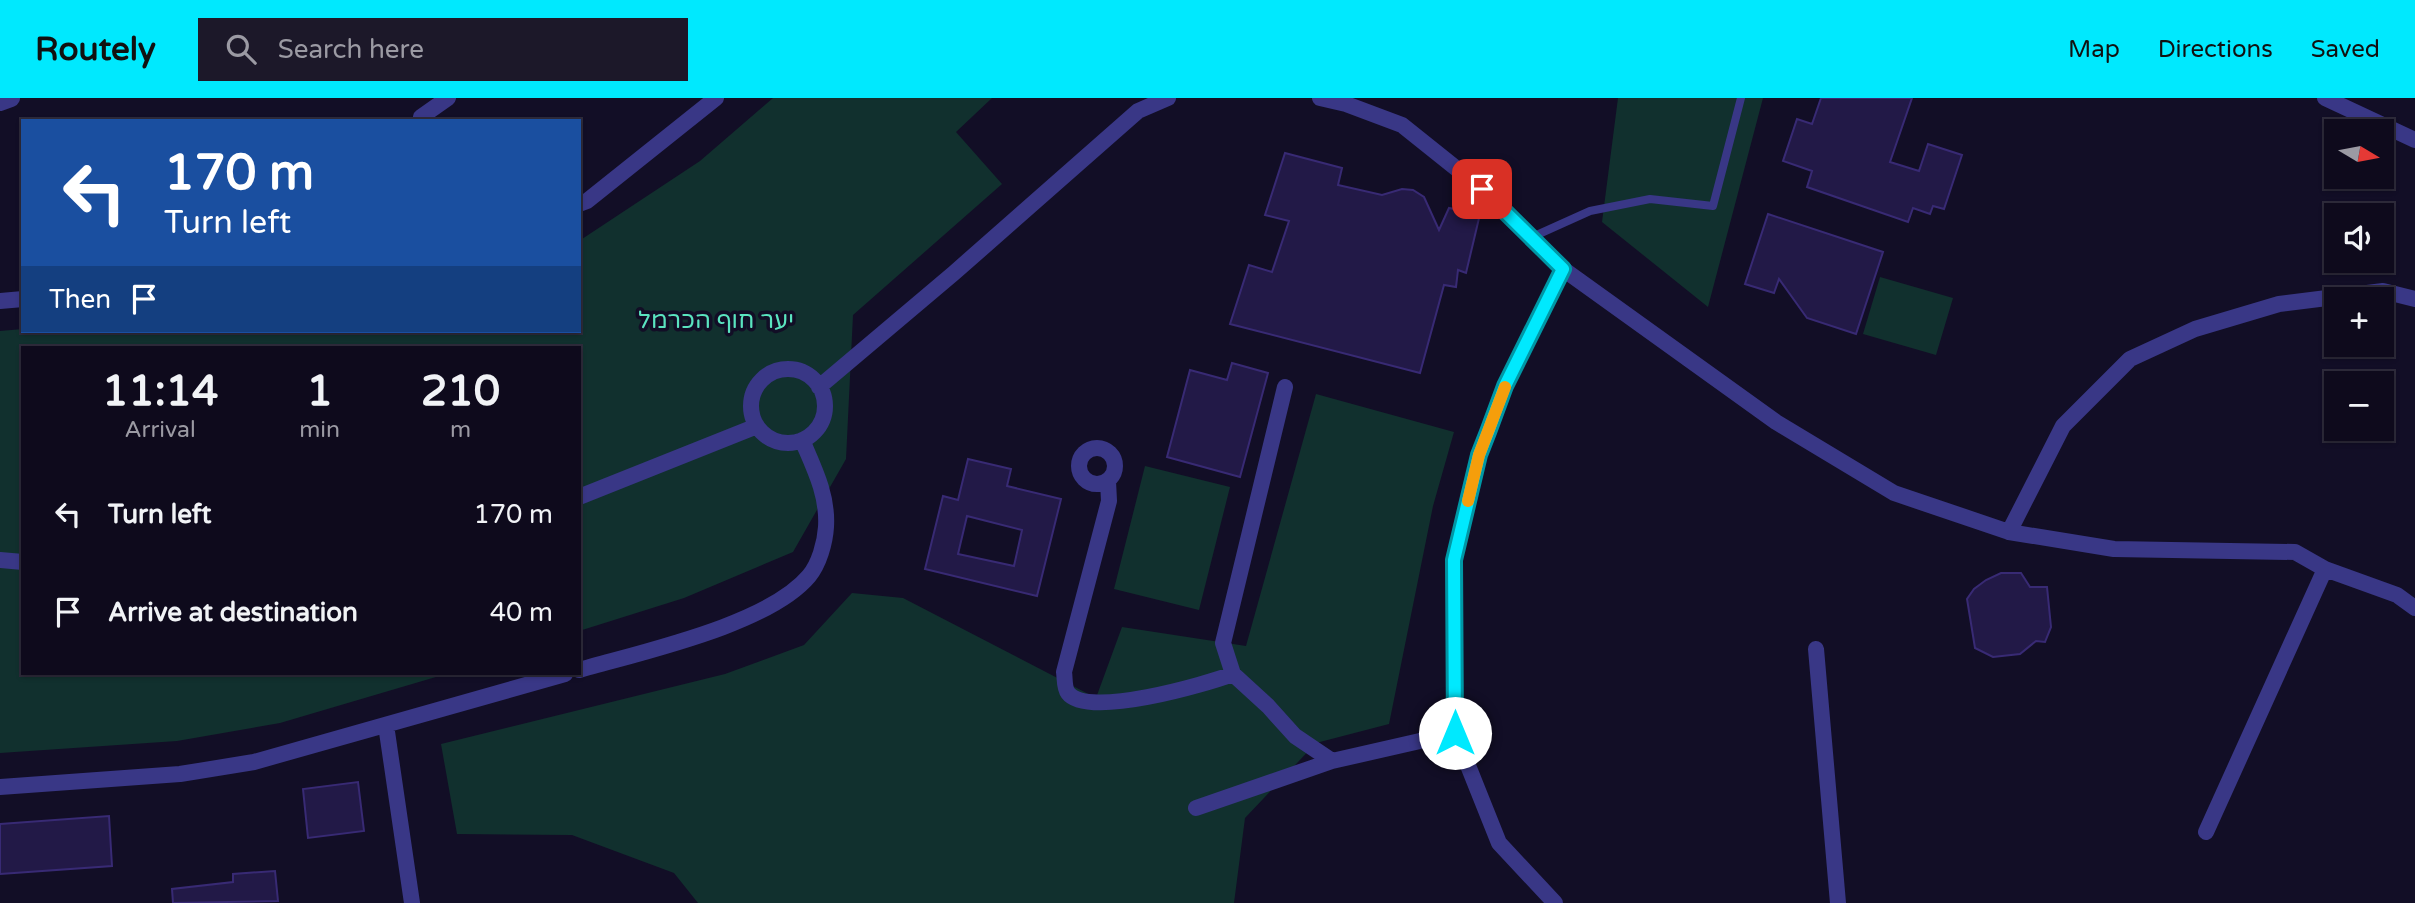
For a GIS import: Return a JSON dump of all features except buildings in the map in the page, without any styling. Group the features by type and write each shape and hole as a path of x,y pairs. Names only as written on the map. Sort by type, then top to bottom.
{"street":[{"path":"0,102 10,98"},
{"path":"421,117 448,98"},
{"path":"581,203 716,98"},
{"path":"819,387 954,273 1138,111 1168,98"},
{"path":"1320,98 1346,104 1402,125 1482,189 1563,269 1776,422 1894,494 2009,532 2114,549 2295,552 2325,569 2397,595 2415,608"},
{"path":"2325,98 2415,140"},
{"path":"1555,903 1499,843 1455,733 1454,560 1479,455 1501,398 1563,269"},
{"path":"2009,532 2063,426 2130,359 2195,329 2279,304 2383,291 2415,299"},
{"path":"0,301 21,299"},
{"path":"791,369 812,378 819,387 824,399 824,411 813,434 790,443 765,435 757,426 751,404 760,382 768,375 791,369"},
{"path":"1285,387 1223,643 1233,674 1268,706 1295,736 1332,761"},
{"path":"581,496 757,426"},
{"path":"581,669 720,627 765,608 793,592 811,575 821,551 826,527 825,507 819,480 802,440"},
{"path":"1108,481 1109,500 1064,672 1067,691 1085,701 1126,702 1233,674"},
{"path":"0,561 21,562"},
{"path":"2206,832 2325,569"},
{"path":"1816,649 1838,903"},
{"path":"0,787 168,775 254,762 561,675"},
{"path":"386,725 412,903"},
{"path":"1196,808 1332,761 1455,733"}],"lane":[{"path":"1530,238 1590,211 1650,199 1713,206 1741,98"}],"green space":[{"name":"יער חוף הכרמל","path":"773,98 992,98 956,132 1002,184 853,315 846,459 793,552 684,598 581,630 581,346 21,346 21,675 443,675 280,723 177,741 0,753 0,331 581,333 581,240 700,161"},
{"path":"1618,98 1763,98 1708,307 1602,222"},
{"path":"1880,277 1953,298 1936,355 1863,334"},
{"path":"1316,394 1454,432 1433,506 1389,724 1316,743 1245,818 1234,903 698,903 674,873 572,835 457,834 441,744 725,674 804,645 852,593 903,598 1096,698 1122,627 1246,646"},
{"path":"1145,466 1230,487 1199,610 1114,589"}],"slow traffic":[{"path":"1468,501 1479,455 1505,387"}],"route":[{"path":"1455,733 1454,560 1479,455 1505,386 1563,269 1482,189"}]}
